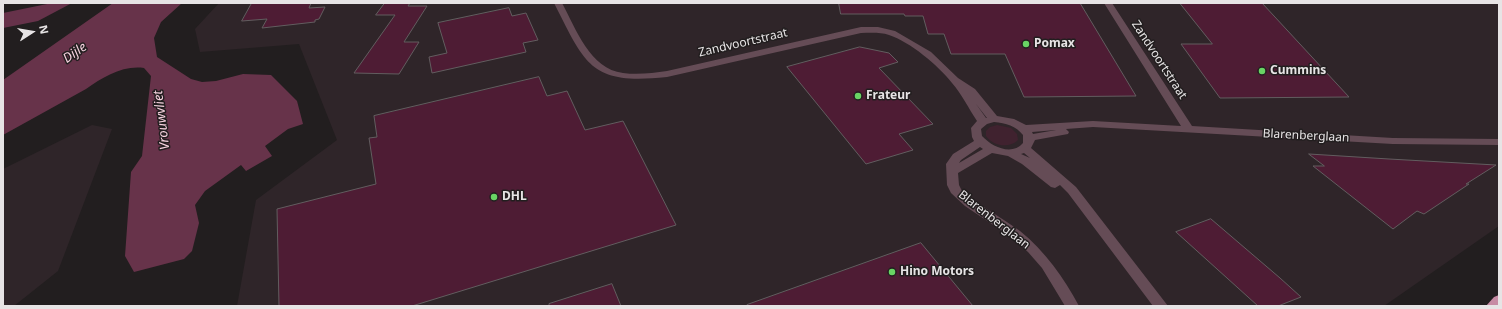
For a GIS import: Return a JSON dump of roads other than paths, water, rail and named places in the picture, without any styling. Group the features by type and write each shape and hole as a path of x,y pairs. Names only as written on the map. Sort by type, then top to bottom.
{"highway":[{"path":"1493,306 1499,302"}],"street":[{"name":"Zandvoortstraat","path":"558,3 587,56 598,68 616,75 647,77 667,74 861,30 878,30 892,33 904,38 928,54 955,80 971,91 994,119"},
{"name":"Zandvoortstraat","path":"1108,3 1189,130"},
{"name":"Zandvoortstraat","path":"955,80 983,122"},
{"path":"1085,208 1026,161 1010,153 992,149 980,142 976,133 979,125 983,122 994,119 1010,121 1023,128 1027,143 1072,190 1161,306"},
{"name":"Blarenberglaan","path":"1023,128 1092,124 1112,127 1393,141 1499,142"},
{"name":"Blarenberglaan","path":"1027,143 1042,135 1112,127"},
{"path":"980,142 957,157 952,164 952,171 992,149"},
{"path":"1010,153 1027,143"},
{"name":"Blarenberglaan","path":"952,171 953,185 957,193 969,203 1010,230 1032,249 1046,265 1072,306"}],"water":[{"path":"113,3 182,3 161,22 154,38 157,57 191,79 202,82 216,81 243,74 271,75 297,101 303,124 288,129 265,146 272,156 246,171 241,165 205,191 195,205 199,223 192,251 184,259 134,272 125,256 131,172 142,156 151,76 144,68 128,68 106,76 86,89 3,135 3,80"}],"place":[{"name":"Pomax","path":"1026,44"},
{"name":"Cummins","path":"1262,71"},
{"name":"Frateur","path":"858,96"},
{"name":"DHL","path":"494,197"},
{"name":"Hino Motors","path":"892,272"}],"water label":[{"name":"Dijle","path":"75,53"},
{"name":"Vrouwvliet","path":"162,120"}]}
